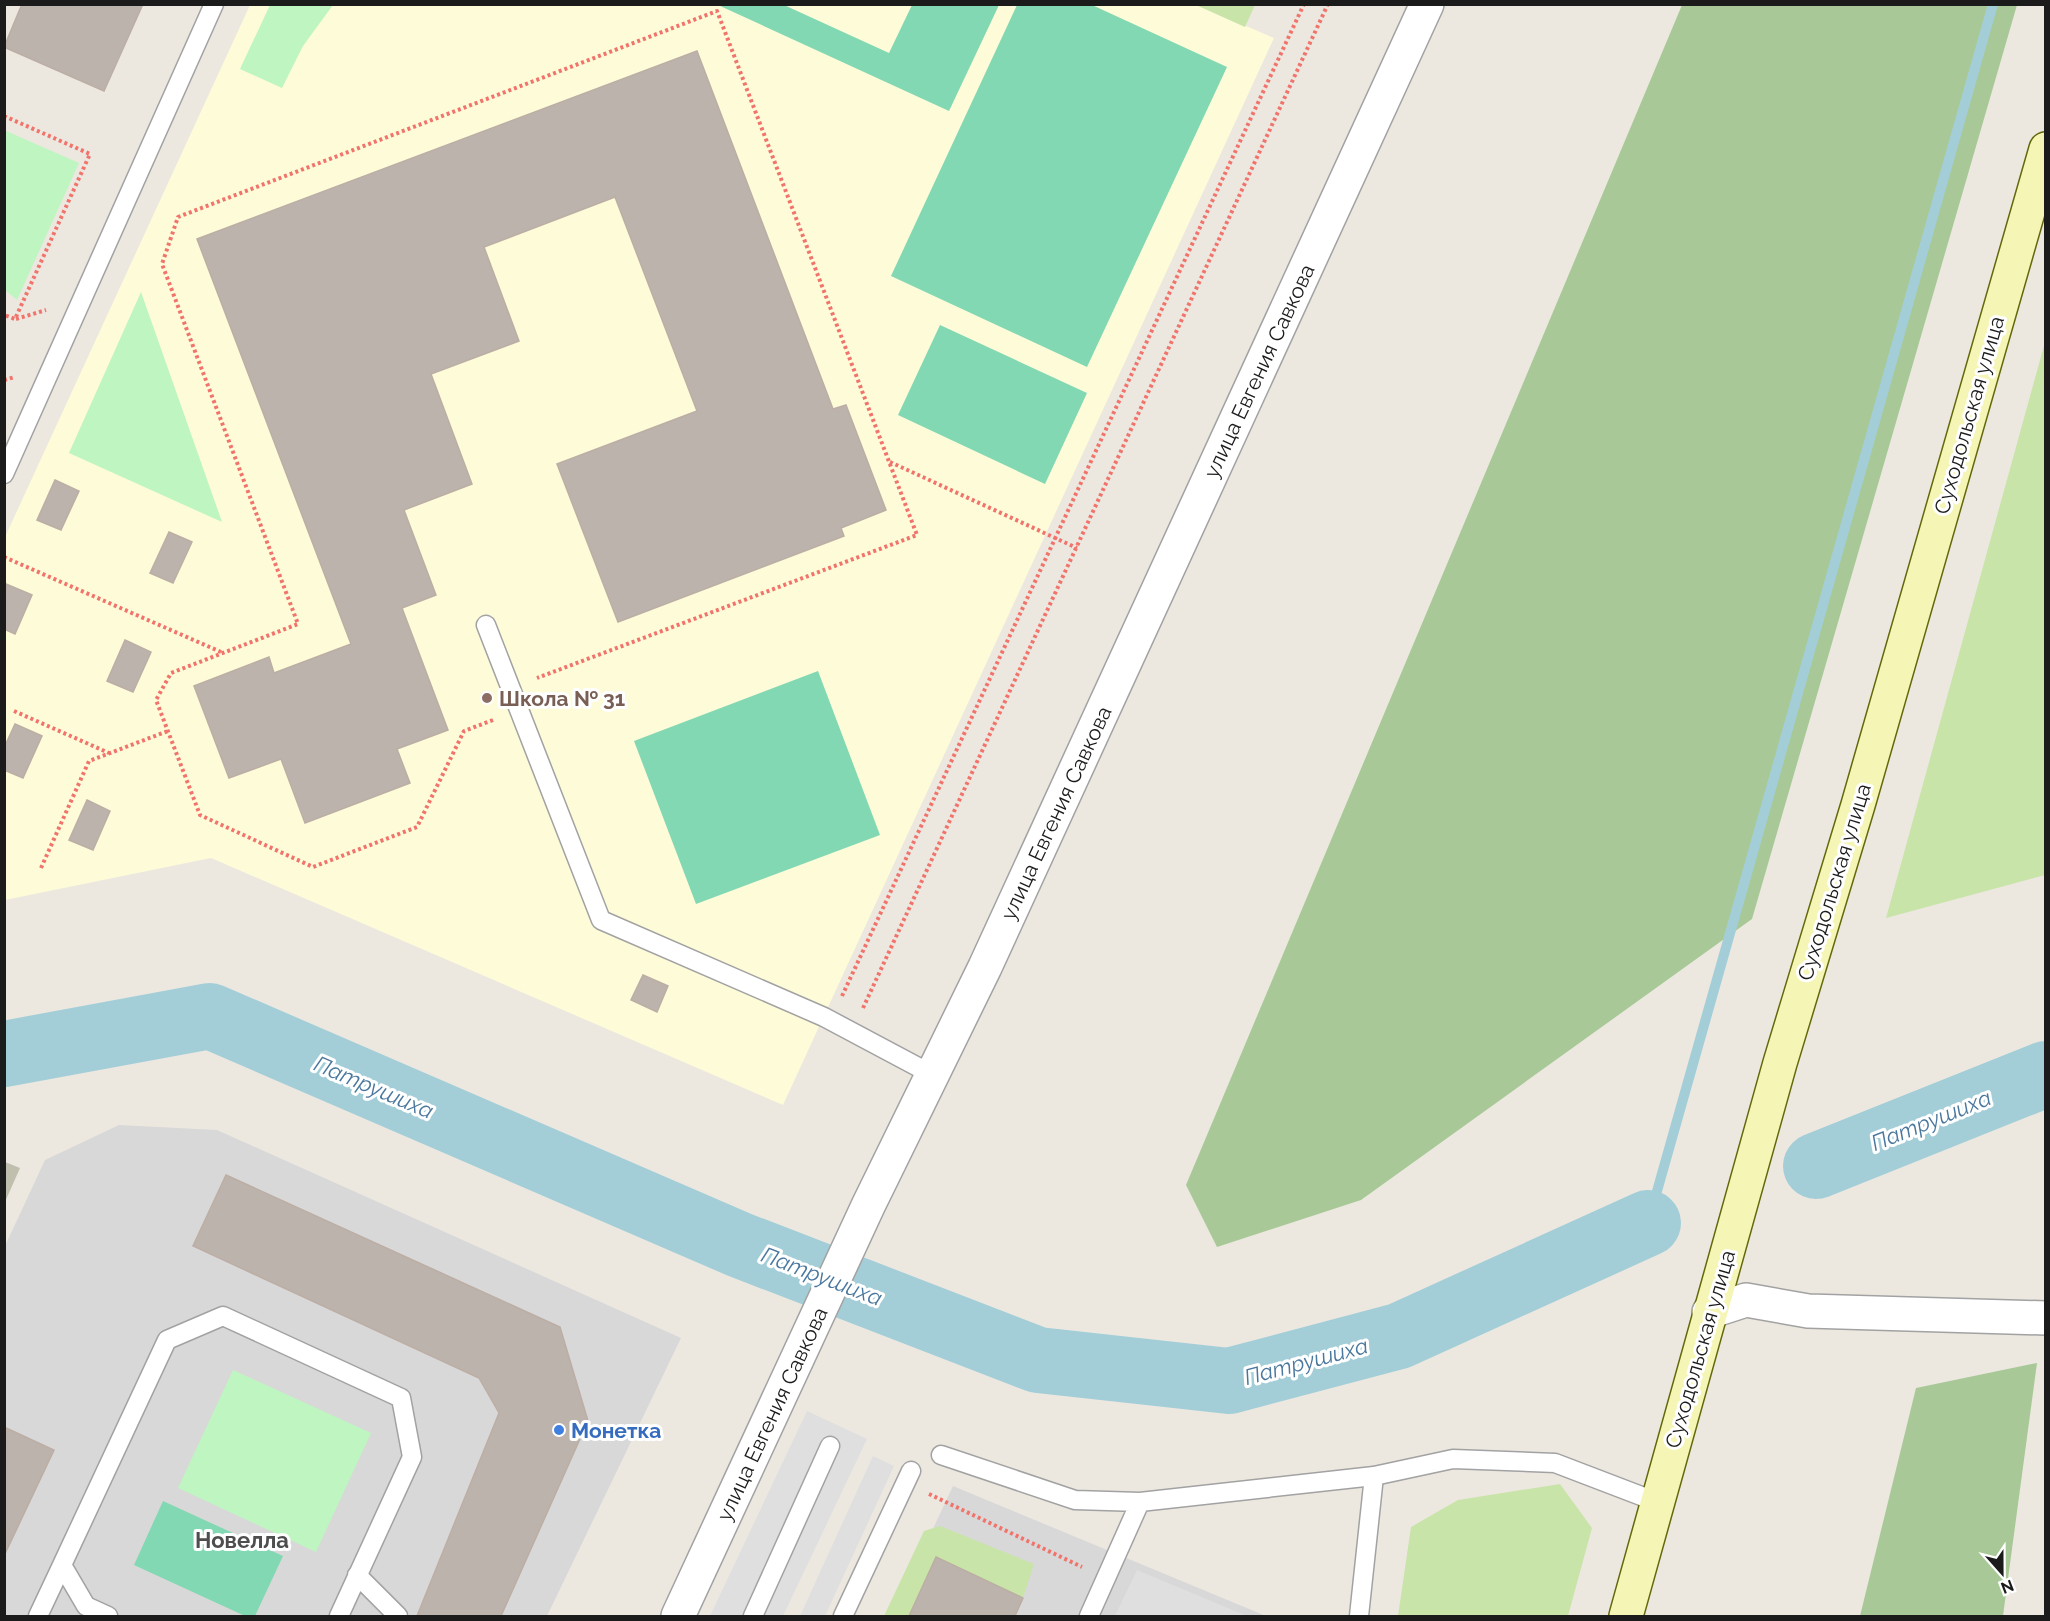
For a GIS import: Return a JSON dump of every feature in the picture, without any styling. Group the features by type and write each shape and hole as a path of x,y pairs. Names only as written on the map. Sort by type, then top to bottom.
{"main road":[{"name":"Суходольская улица","path":"1626,1617 1709,1312 2046,149"}],"street":[{"name":"улица Евгения Савкова","path":"678,1617 868,1206 1005,924 1427,4"},
{"path":"1709,1312 1746,1300 1808,1311 2046,1318"}],"lane":[{"path":"4,474 214,4"},
{"path":"486,625 601,920 831,1022 933,1075"},
{"path":"38,1617 167,1340 223,1316 400,1398 412,1457 339,1617"},
{"path":"753,1617 830,1446"},
{"path":"941,1455 1076,1500 1140,1502 1374,1476 1453,1459 1555,1463 1657,1502"},
{"path":"843,1617 911,1472"},
{"path":"1359,1617 1374,1476"},
{"path":"1089,1617 1140,1502"},
{"path":"62,1565 86,1606 108,1617"},
{"path":"357,1575 398,1617"}],"path":[{"path":"831,1022 1304,4"},
{"path":"851,1032 1328,4"},
{"path":"511,688 917,534 717,11 178,217 162,264 298,624 171,673 156,700 200,815 313,867 417,827 464,731 519,710"},
{"path":"4,117 90,154 15,320 4,315"},
{"path":"890,461 1077,548"},
{"path":"4,557 221,653"},
{"path":"535,679 539,689"},
{"path":"14,711 109,753"},
{"path":"41,868 89,761 168,731"},
{"path":"833,990 843,994"},
{"path":"923,1491 1082,1567"}],"shaded area":[{"name":"Школа № 31","path":"1196,4 1274,38 783,1105 211,858 5,900 5,537 250,5"},
{"path":"119,1125 217,1130 681,1338 547,1616 5,1616 5,1246 45,1160"},
{"path":"5,1162 20,1168 5,1202"},
{"path":"807,1411 867,1439 783,1616 710,1616"},
{"path":"873,1456 894,1466 825,1616 800,1616"},
{"path":"953,1486 1266,1616 892,1616"},
{"path":"1137,1570 1247,1616 1115,1616"}],"green space":[{"path":"270,5 333,5 303,46 282,88 240,69"},
{"path":"718,5 784,5 889,53 912,5 999,5 949,111"},
{"path":"1017,5 1092,5 1227,67 1087,367 891,276"},
{"path":"1196,5 1255,5 1245,27"},
{"path":"1682,5 2017,5 1752,919 1361,1200 1217,1247 1186,1185"},
{"path":"4,130 79,163 17,300 5,290"},
{"path":"141,292 222,522 69,453"},
{"path":"940,325 1087,393 1045,484 898,415"},
{"path":"2045,342 2045,875 1886,918"},
{"path":"818,671 880,835 696,904 634,741"},
{"path":"2037,1363 2003,1616 1860,1616 1916,1388"},
{"path":"233,1370 371,1433 316,1552 178,1488"},
{"path":"1560,1484 1592,1528 1568,1616 1398,1616 1411,1527 1458,1500"},
{"path":"163,1501 283,1556 255,1616 245,1616 134,1565"},
{"path":"940,1526 1034,1564 1023,1598 936,1558 909,1616 884,1616 924,1531"}],"building":[{"path":"22,4 143,4 104,91 4,47"},
{"path":"697,51 833,409 846,405 886,510 841,528 844,536 618,622 557,464 697,411 615,197 484,247 519,341 431,374 472,484 404,510 436,595 402,608 448,730 397,749 410,783 305,823 281,759 229,778 194,686 269,657 274,673 351,644 197,239"},
{"path":"55,480 79,491 61,530 37,520"},
{"path":"169,532 192,542 173,583 150,573"},
{"path":"6,584 32,595 15,634 4,629"},
{"path":"125,640 151,652 133,692 107,681"},
{"path":"15,724 42,736 23,778 4,770 4,748"},
{"path":"87,800 110,811 93,850 69,840"},
{"path":"643,975 668,986 657,1012 631,1000"},
{"path":"226,1175 560,1327 588,1421 501,1616 417,1616 499,1413 479,1378 193,1246"},
{"path":"4,1427 54,1450 4,1556"},
{"path":"936,1557 1023,1598 1015,1616 909,1616"}],"waterway":[{"path":"1648,1223 1993,4"},
{"name":"Патрушиха","path":"4,1054 210,1016 740,1245 1038,1360 1229,1381 1399,1336 1648,1223"},
{"name":"Патрушиха","path":"1816,1166 2046,1074"}],"place":[{"name":"Школа № 31","path":"487,698"},
{"name":"Монетка","path":"559,1430"}],"district":[{"name":"Новелла","path":"242,1540"}]}
